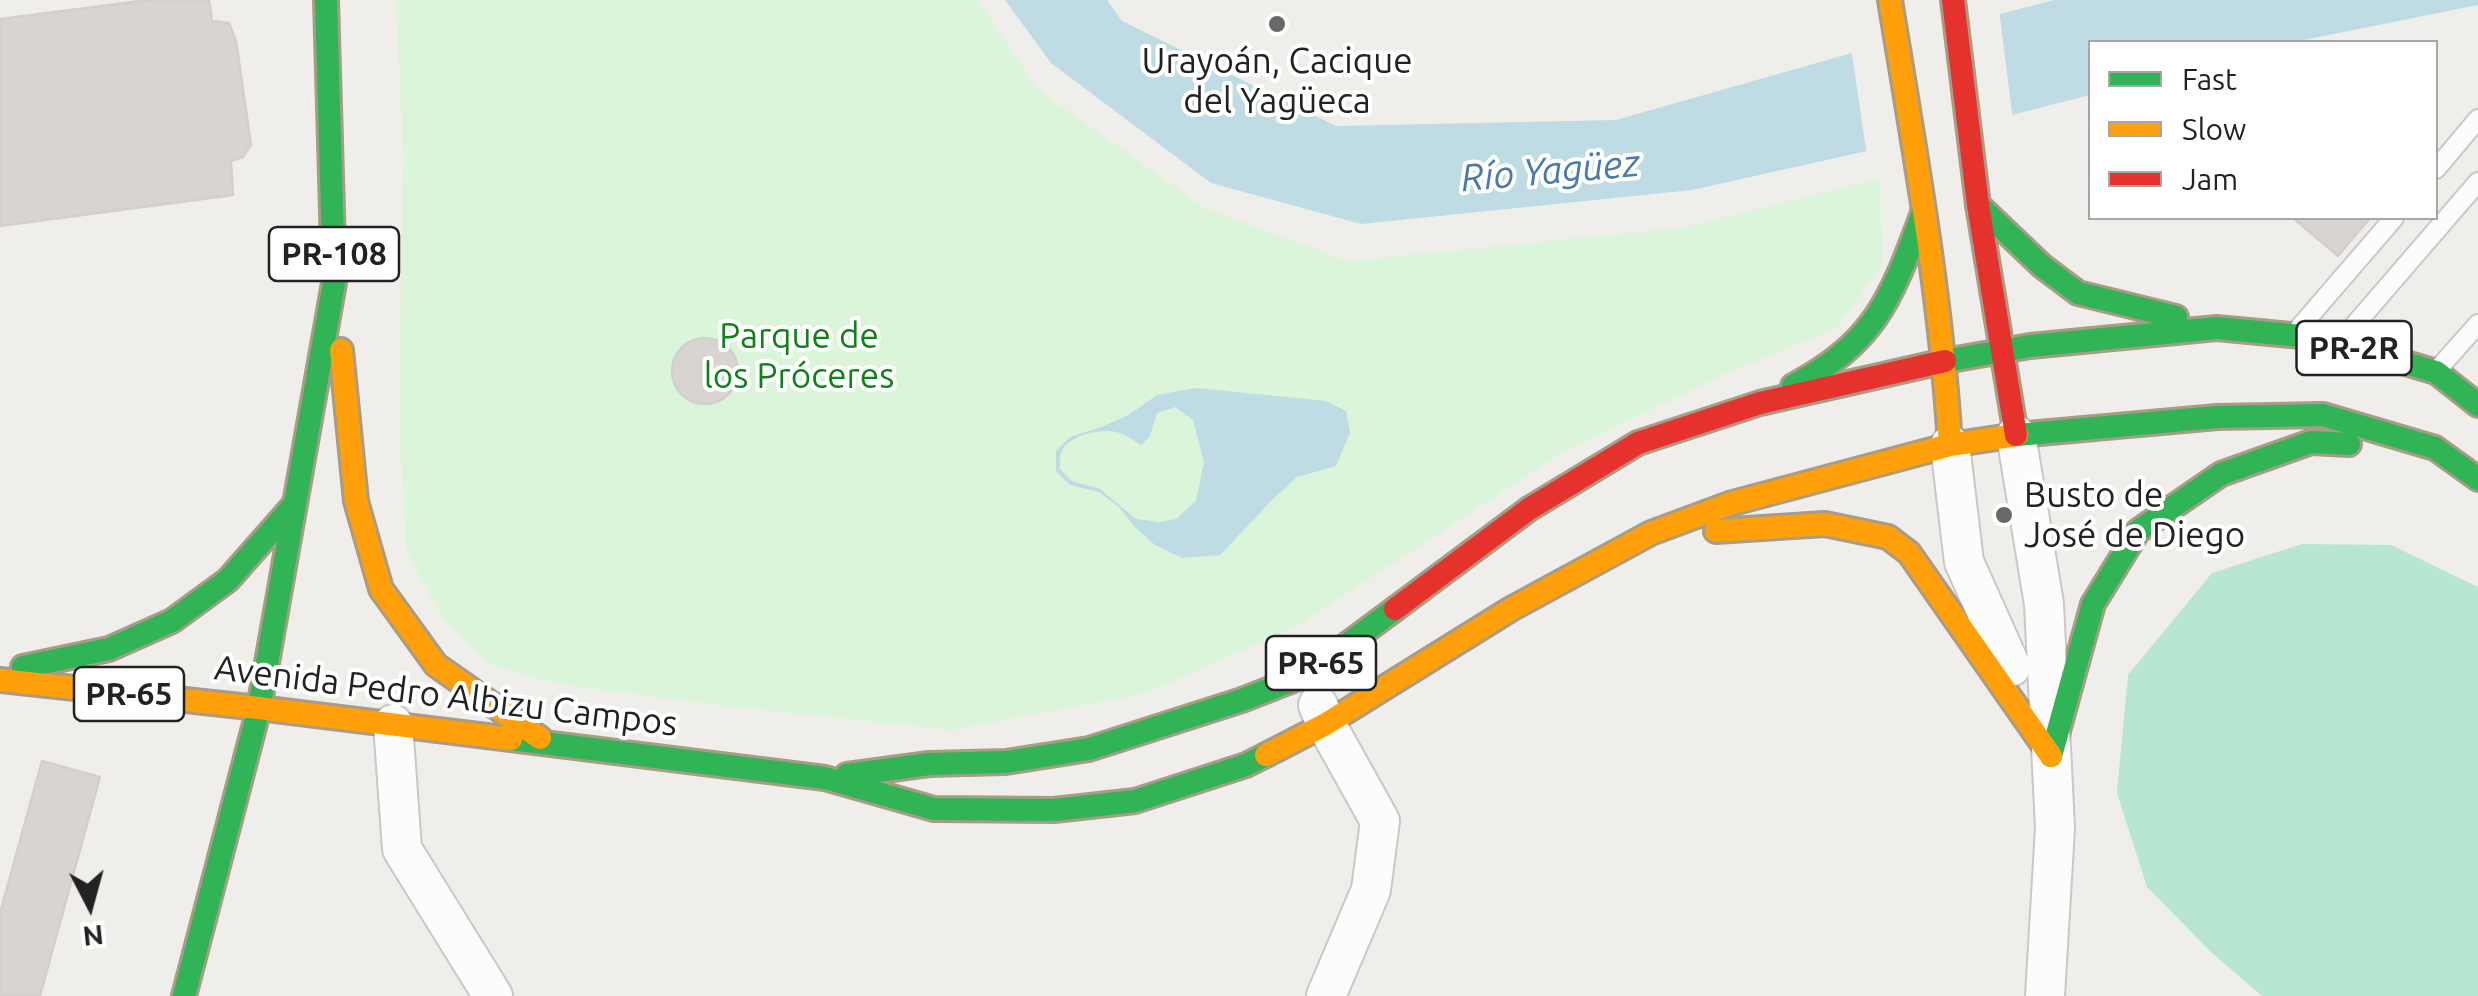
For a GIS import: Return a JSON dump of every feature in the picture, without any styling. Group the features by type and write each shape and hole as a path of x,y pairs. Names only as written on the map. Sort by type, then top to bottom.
{"main road":[{"name":"PR-108","path":"184,996 259,708 334,283 326,0"},
{"path":"1952,0 1978,205 2016,435"},
{"path":"1892,6 1945,361 1950,446"},
{"path":"1978,205 2042,266 2078,293 2218,328"},
{"path":"1760,404 1820,372 1872,325 1896,282 1924,210"},
{"path":"334,283 356,501 381,589 436,665 546,742"},
{"name":"PR-2R","path":"2002,350 2218,328 2322,338 2436,372 2478,404"},
{"name":"Avenida Pedro Albizu Campos","path":"824,778 928,764 1006,762 1089,749 1242,700 1306,674 1529,509 1638,443 1760,404 2002,350"},
{"name":"PR-2R","path":"2016,435 2218,417 2324,416 2435,448 2478,479"},
{"name":"Avenida Pedro Albizu Campos","path":"0,680 824,778 934,809 1054,810 1135,801 1246,765 1326,724 1511,610 1652,533 1729,504 1950,446 2016,435"},
{"path":"2051,756 2093,604 2138,531 2221,474 2311,442 2435,448"},
{"path":"0,672 109,649 172,621 228,580 294,505"},
{"path":"1652,533 1825,524 1888,537 1909,553 2051,756"}],"street":[{"path":"2016,435 2044,604 2055,828 2045,996"},
{"path":"1950,446 1964,562 2051,756"},
{"path":"1306,674 1326,724 1380,822 1370,890 1326,996"},
{"path":"393,724 402,849 493,996"}],"lane":[{"path":"2438,167 2478,120"},
{"path":"2339,343 2478,182"},
{"path":"2293,335 2392,220"},
{"path":"2436,372 2478,324"}],"green space":[{"name":"Parque de los Próceres","path":"396,0 978,0 1037,89 1205,208 1348,261 1680,228 1880,178 1882,265 1836,329 1722,375 1560,454 1299,625 1147,693 952,730 558,684 491,665 443,619 407,551 399,429 403,156"},
{"path":"2302,544 2391,545 2478,587 2478,996 2262,996 2211,952 2147,887 2117,793 2128,675 2212,573"}],"water":[{"name":"Río Yagüez","path":"1005,0 1107,0 1122,21 1336,126 1616,120 2054,0 2478,0 2478,5 2304,40 2088,40 2088,96 1894,145 1692,190 1361,224 1211,183 1051,63"},
{"path":"1196,388 1326,401 1346,411 1350,433 1336,466 1297,477 1220,555 1182,558 1155,545 1099,492 1070,485 1056,471 1056,451 1070,437 1130,414 1157,395","holes":["1175,407 1193,420 1204,462 1196,501 1176,519 1136,519 1100,489 1072,481 1060,469 1064,447 1082,435 1115,432 1141,445 1150,436 1157,413"]}],"pier":[{"path":"1999,9 2013,120 1867,156 1851,48"}],"building":[{"path":"148,0 209,0 212,21 229,23 236,41 251,145 243,157 231,161 233,195 0,226 0,19"},
{"path":"2295,220 2368,220 2338,256"},
{"path":"705,338 728,348 738,371 728,394 705,404 682,394 672,371 682,348"},
{"path":"42,761 100,777 40,996 0,996 0,913"}],"traffic: fast":[{"path":"184,996 259,708 334,283 326,0"},
{"path":"1978,205 2042,266 2078,293 2176,317"},
{"path":"1793,386 1844,352 1863,334 1890,293 1923,213"},
{"path":"1945,361 2030,346 2217,328 2322,338 2436,372 2478,405"},
{"path":"2017,435 2217,417 2323,415 2435,448 2478,479"},
{"path":"2051,756 2093,604 2138,531 2221,474 2311,442 2349,444"},
{"path":"23,667 109,649 172,621 228,580 294,505"},
{"path":"847,775 929,764 1006,762 1089,749 1242,700 1306,675 1395,609"},
{"path":"511,739 825,778 934,809 1054,810 1135,801 1266,755"}],"traffic: slow":[{"path":"1890,0 1933,277 1950,445"},
{"path":"341,350 356,501 381,589 436,665 540,738"},
{"path":"1266,755 1326,724 1511,609 1651,533 1729,504 1950,445 2017,435"},
{"path":"1716,531 1825,524 1888,537 1909,553 2051,756"},
{"path":"0,680 511,739"}],"traffic: jam":[{"path":"1953,0 1978,205 2016,435"},
{"path":"1395,609 1529,509 1638,443 1760,403 1945,361"}],"place":[{"name":"Urayoán, Cacique del Yagüeca","path":"1277,24"},
{"name":"Busto de José de Diego","path":"2004,515"}]}
